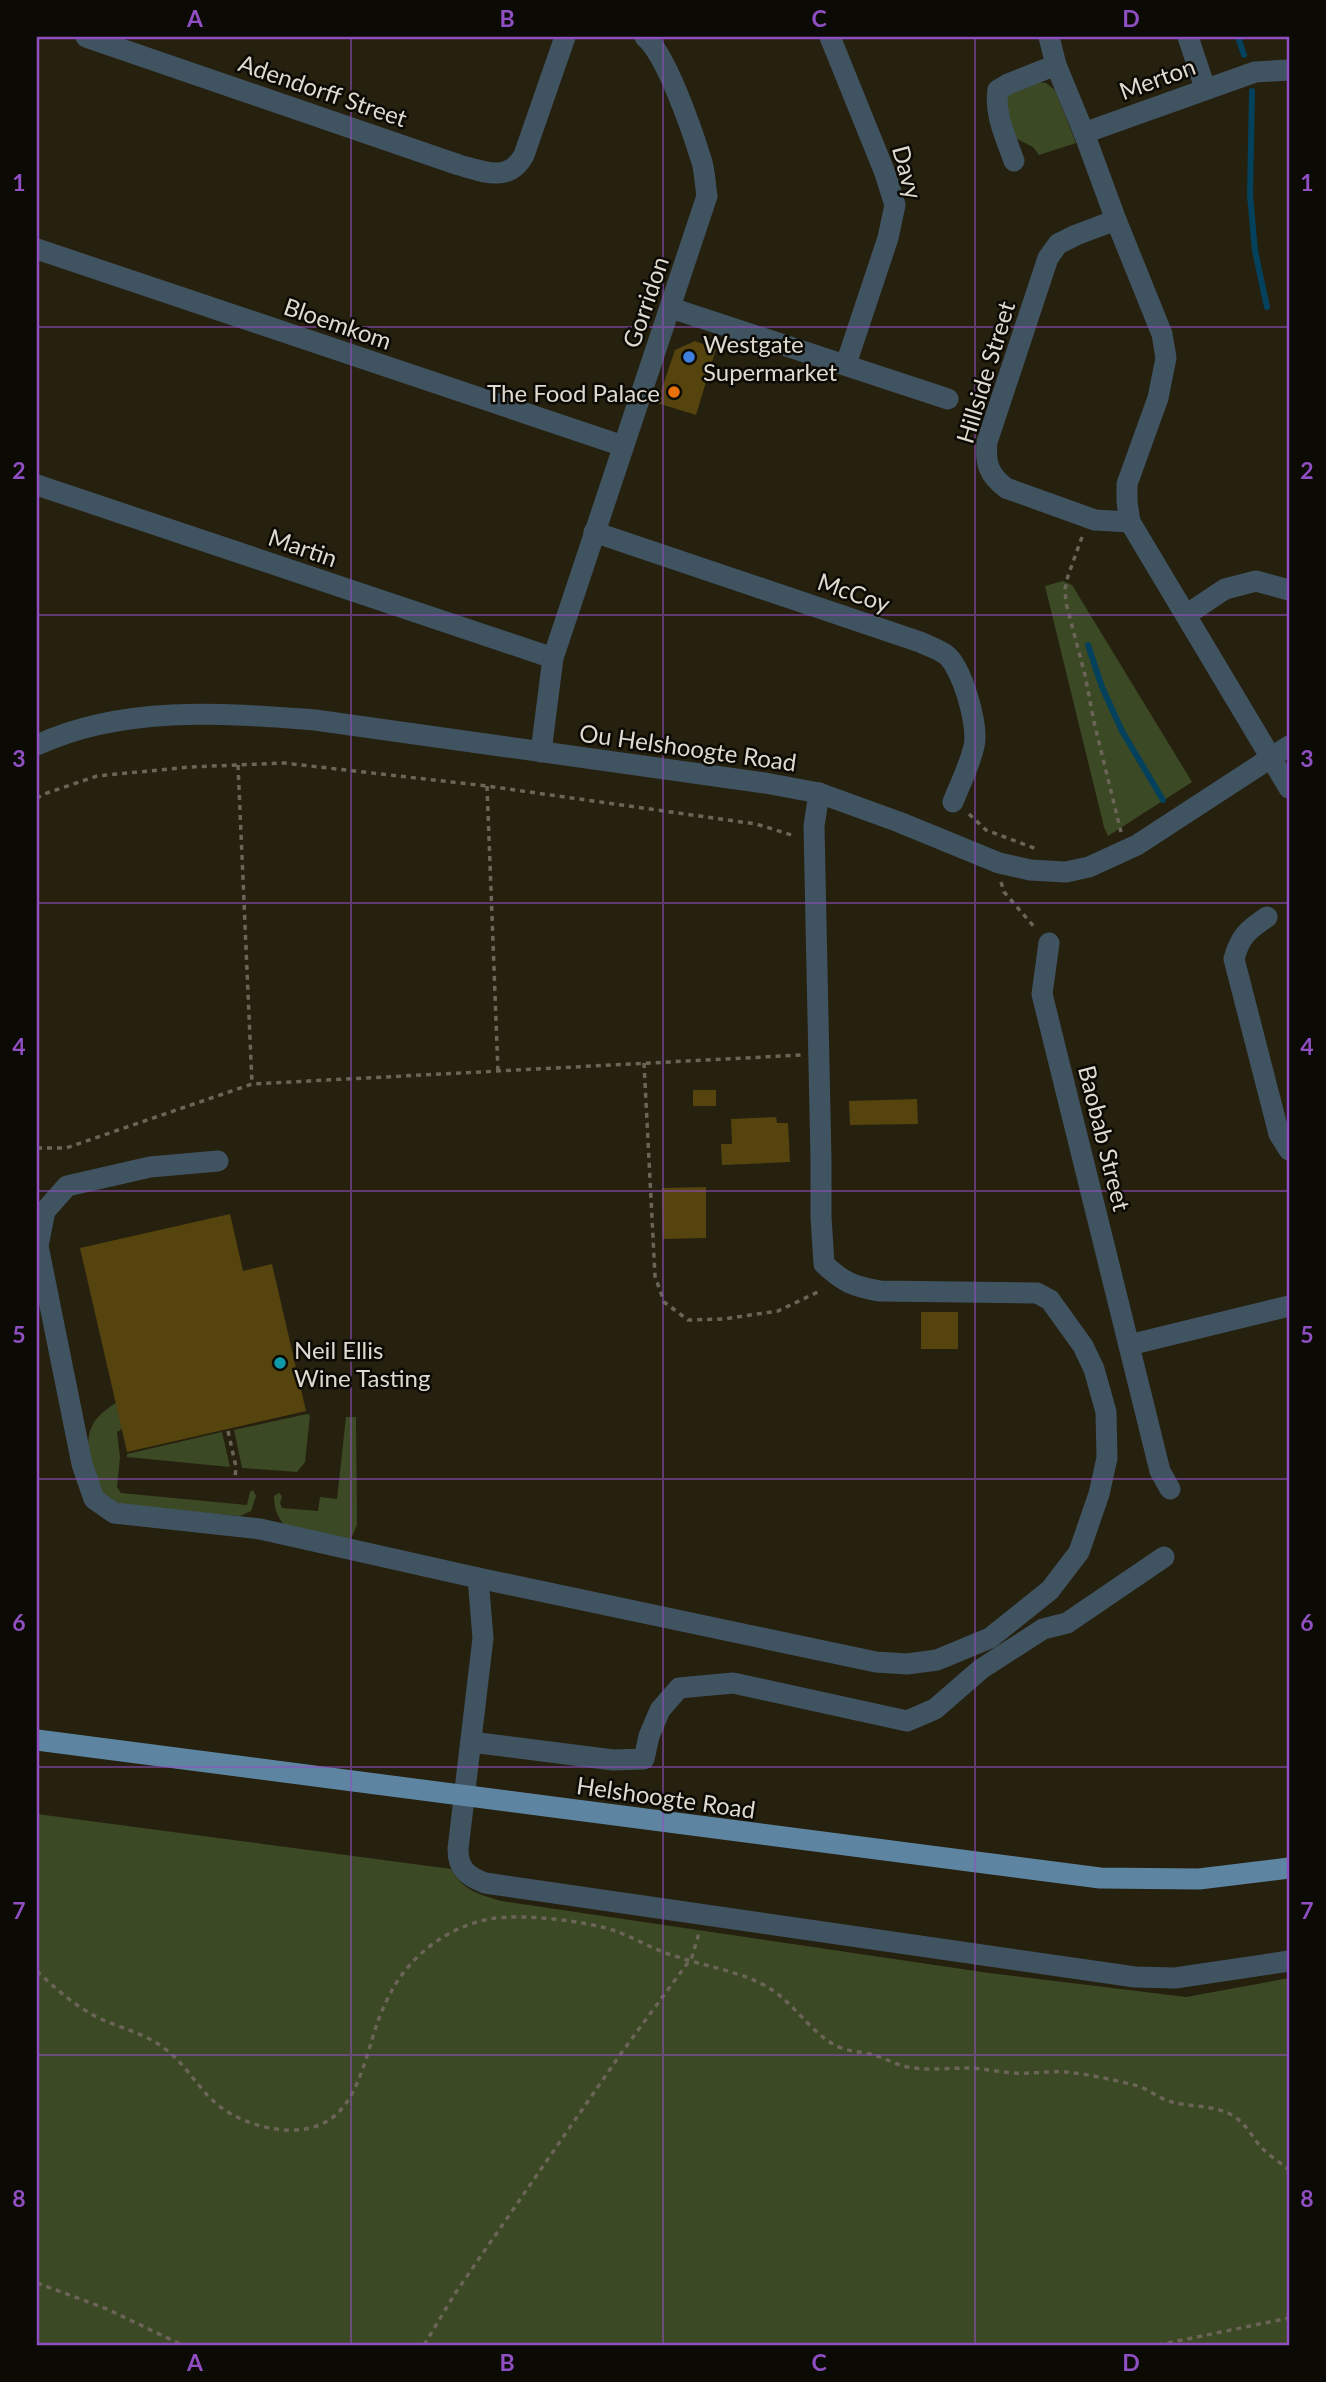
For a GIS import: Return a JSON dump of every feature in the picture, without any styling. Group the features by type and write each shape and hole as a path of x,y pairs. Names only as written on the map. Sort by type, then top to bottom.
{"main road":[{"name":"Helshoogte Road","path":"37,1740 1100,1878 1199,1880 1289,1868"}],"street":[{"name":"Adendorff Street","path":"86,37 486,173 504,173 519,164 565,37"},
{"name":"Gorridon","path":"541,752 553,658 707,196 702,161 667,68 658,51 645,37"},
{"name":"Davy","path":"830,37 885,173 895,205 888,237 846,364"},
{"path":"1049,37 1056,65 1162,334 1166,358 1158,398 1127,484 1130,522 1289,788"},
{"path":"1188,37 1205,88"},
{"path":"1014,161 999,114 999,90 1056,65"},
{"name":"Merton","path":"1084,133 1255,72 1289,70"},
{"name":"Hillside Street","path":"1116,220 1058,244 1048,258 987,442 985,459 994,479 1006,488 1095,520 1130,522"},
{"name":"Bloemkom","path":"37,249 623,446"},
{"path":"671,308 948,399"},
{"name":"Martin","path":"37,485 553,658"},
{"name":"McCoy","path":"594,532 920,642 946,654 958,668 973,722 975,744 953,803"},
{"path":"1186,615 1225,589 1256,581 1289,590"},
{"name":"Ou Helshoogte Road","path":"37,745 88,728 150,716 242,715 314,720 765,783 819,793 999,863 1030,870 1066,872 1090,867 1137,845 1289,746"},
{"path":"218,1161 150,1167 68,1186 46,1211 38,1245 82,1464 94,1499 114,1513 260,1530 876,1662 907,1664 937,1660 989,1638 1050,1590 1079,1552 1099,1494 1107,1458 1106,1412 1094,1369 1083,1346 1050,1300 1037,1293 880,1291 855,1287 824,1264 821,1244 814,854 814,826 819,793"},
{"path":"1267,916 1238,942 1234,959 1279,1134 1289,1150"},
{"name":"Baobab Street","path":"1049,943 1042,994 1160,1471 1170,1489"},
{"path":"1129,1345 1289,1306"},
{"path":"471,1742 613,1760 644,1759 649,1736 660,1710 679,1688 733,1683 907,1721 935,1709 981,1669 1043,1629 1067,1623 1164,1557"},
{"path":"478,1577 483,1638 458,1859 461,1868 473,1878 485,1883 1135,1977 1175,1978 1289,1961"}],"path":[{"path":"1088,517 1068,576 1066,604 1121,834"},
{"path":"37,799 41,795 97,776 190,766 284,763 487,786 755,824 794,835 814,854"},
{"path":"238,765 252,1084"},
{"path":"487,786 498,1072"},
{"path":"953,803 986,830 1040,850"},
{"path":"996,874 1004,892 1049,943"},
{"path":"37,1148 66,1148 252,1084 817,1054"},
{"path":"644,1063 655,1276 664,1302 688,1320 723,1319 778,1311 818,1293 838,1277"},
{"path":"228,1432 236,1467 235,1478"},
{"path":"424,2345 456,2292 622,2052 689,1961 704,1914"},
{"path":"37,1971 84,2010 144,2036 166,2049 204,2093 226,2111 258,2125 286,2131 313,2128 326,2123 343,2109 358,2083 379,2020 394,1987 407,1967 421,1954 466,1925 493,1918 517,1917 593,1924 689,1961 765,1985 782,1996 819,2034 834,2045 852,2051 916,2068 968,2068 1014,2073 1063,2072 1140,2087 1166,2101 1219,2109 1239,2120 1259,2145 1289,2170"},
{"path":"37,2283 107,2309 182,2345"},
{"path":"1158,2345 1289,2318"}],"green space":[{"path":"1036,82 1046,83 1055,90 1076,143 1039,155 1033,147 1015,138 1004,95"},
{"path":"1063,581 1072,585 1192,782 1108,836 1045,586"},
{"path":"116,1403 122,1429 117,1432 120,1457 117,1487 121,1493 247,1505 253,1490 256,1496 251,1511 240,1516 120,1505 99,1493 88,1442 94,1422"},
{"path":"310,1415 305,1462 297,1472 242,1468 234,1430"},
{"path":"346,1417 356,1417 357,1525 350,1541 288,1527 279,1518 276,1509 274,1496 279,1493 282,1496 282,1508 318,1511 320,1497 337,1499"},
{"path":"222,1432 230,1467 127,1457 127,1454"},
{"path":"37,1814 451,1869 466,1887 502,1901 989,1973 1186,1997 1289,1978 1289,2345 37,2345"}],"building":[{"path":"695,341 716,349 696,415 657,403 675,350"},
{"path":"693,1090 716,1090 716,1106 693,1106"},
{"path":"917,1099 918,1124 850,1125 849,1101"},
{"path":"776,1117 777,1123 788,1123 790,1162 722,1165 721,1144 732,1144 731,1119"},
{"path":"706,1187 706,1238 663,1239 662,1188"},
{"path":"230,1214 243,1271 272,1264 306,1411 127,1452 80,1248"},
{"path":"921,1312 958,1312 958,1349 921,1349"}],"waterway":[{"path":"1238,37 1244,55"},
{"path":"1252,91 1250,195 1255,251 1267,307"},
{"path":"1088,645 1102,687 1122,731 1163,800"}],"place":[{"name":"Westgate Supermarket","path":"689,357"},
{"name":"The Food Palace","path":"674,392"},
{"name":"Neil Ellis Wine Tasting","path":"280,1363"}]}
